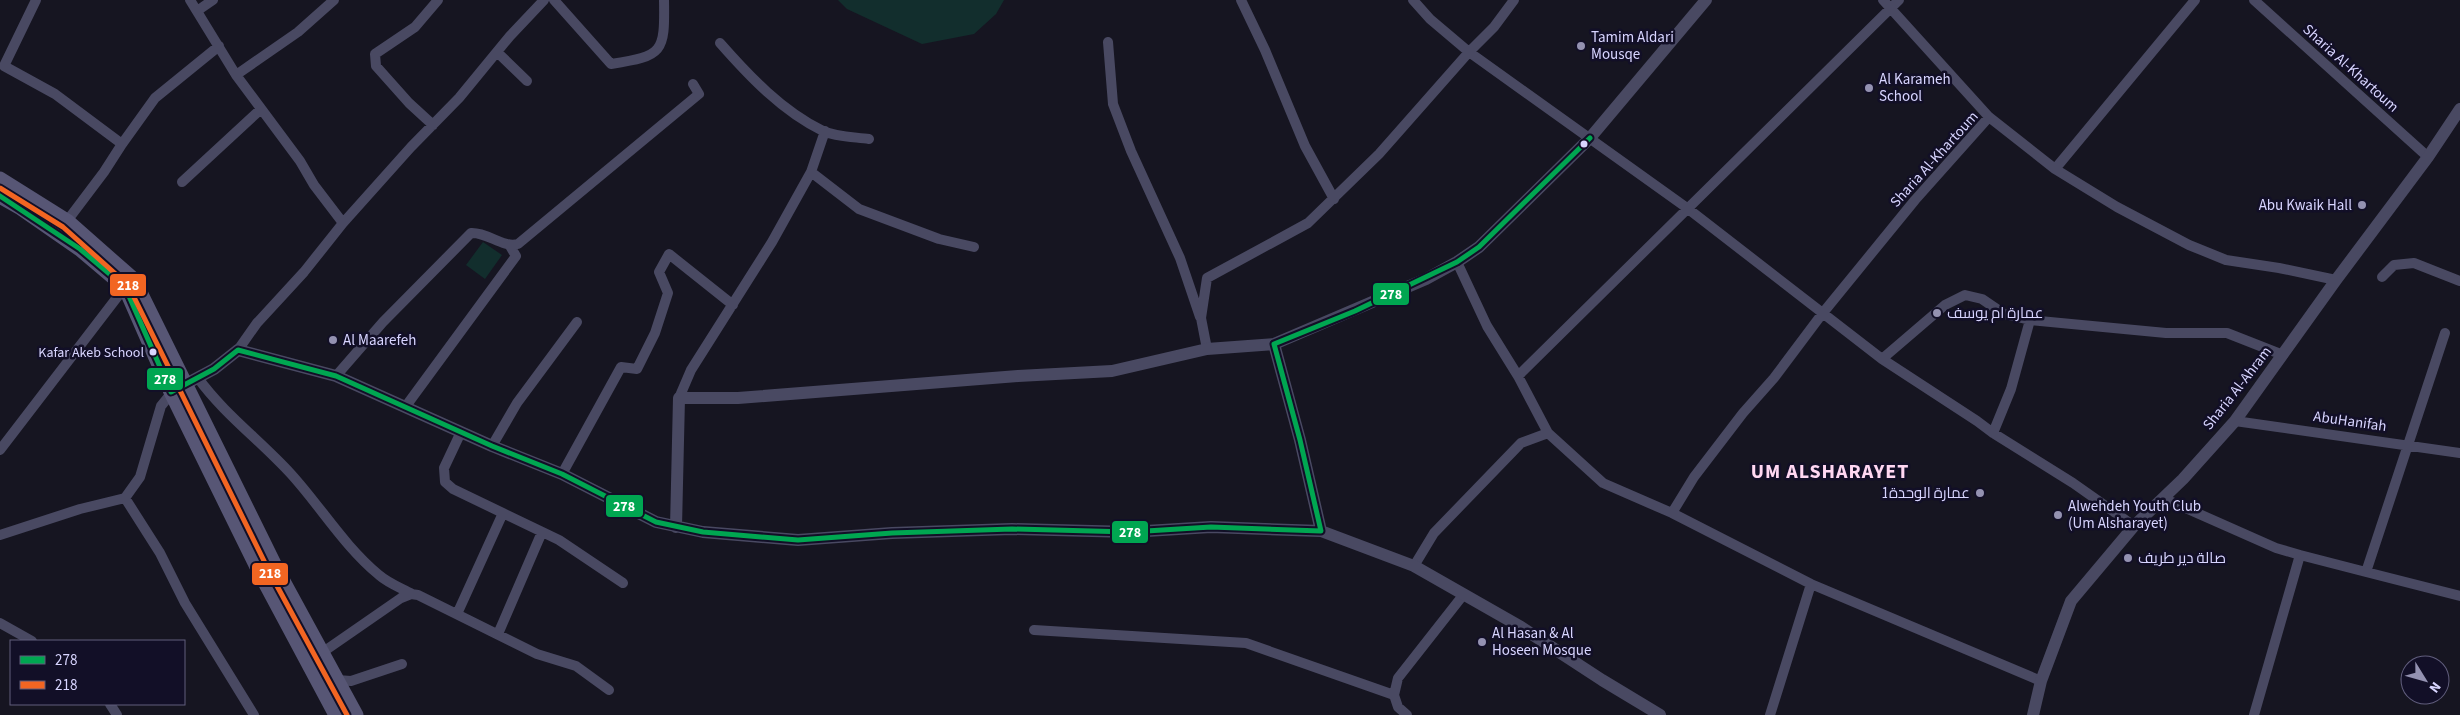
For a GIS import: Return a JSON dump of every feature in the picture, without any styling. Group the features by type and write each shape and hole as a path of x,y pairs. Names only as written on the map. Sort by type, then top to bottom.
{"main road":[{"path":"0,179 66,221 134,280 178,388 258,569 336,715"},
{"path":"0,196 21,208 80,249 125,286 178,388 233,477 277,570 356,715"}],"street":[{"path":"36,0 4,66 55,94 122,144"},
{"path":"190,0 236,75 343,223"},
{"path":"197,11 213,0"},
{"path":"236,75 298,32 334,0"},
{"path":"433,125 409,103 376,66 375,54 416,27 438,0"},
{"path":"0,535 80,509 124,498 140,477 161,406 178,388 214,369 238,350 257,323 304,272 343,223 459,98 544,0"},
{"path":"554,0 611,64 649,57 658,49 662,40 664,0"},
{"path":"1241,0 1265,50 1304,146 1334,199"},
{"path":"1413,0 1430,19 1469,52 1519,90 1590,138 1687,208 1882,360 1977,420 1993,434 2073,483 2134,526"},
{"path":"1201,318 1207,278 1308,223 1379,154 1469,52 1494,27 1514,0"},
{"path":"679,398 738,398 1018,376 1112,371 1207,349 1274,344 1354,311 1458,262 1479,247 1590,138 1706,0"},
{"path":"1883,0 1988,117"},
{"path":"1518,376 1899,0"},
{"path":"2055,169 2195,0"},
{"name":"Sharia Al-Khartoum","path":"2254,0 2428,157"},
{"path":"1108,42 1113,104 1131,151 1180,258 1201,318 1207,349"},
{"path":"720,43 748,75 792,112 825,131 869,139"},
{"path":"66,221 104,172 155,98 219,46"},
{"path":"497,52 527,81"},
{"path":"510,246 518,244 699,94 692,84"},
{"path":"182,182 261,109"},
{"name":"Sharia Al-Ahram","path":"2033,715 2041,681 2071,601 2103,560 2134,526 2183,479 2235,421 2336,280 2428,157 2460,109"},
{"name":"Sharia Al-Khartoum","path":"1672,513 1694,477 1743,413 1774,378 1822,314 1915,200 1988,117 2055,169 2124,211 2189,245 2226,260 2279,268 2336,280"},
{"path":"676,527 679,398 691,370 733,305 811,172 825,131"},
{"path":"811,172 859,209 939,239 974,247"},
{"path":"336,376 383,322 471,233 482,232 510,246 516,256 406,406"},
{"path":"562,474 621,367 637,369 655,333 668,293 659,272 670,254 733,305"},
{"path":"1458,262 1487,326 1518,376 1548,433 1603,483 1672,513 1811,584 2041,681"},
{"path":"2382,277 2394,265 2414,263 2460,281"},
{"path":"0,450 125,286"},
{"path":"1882,360 1945,305 1965,295 1982,299 2004,314 2030,320 2166,333 2227,333 2284,355"},
{"path":"1993,434 2011,389 2030,320"},
{"path":"492,446 517,403 577,322"},
{"path":"2366,572 2445,333"},
{"path":"1274,344 1300,440 1321,531"},
{"path":"238,350 336,376 492,446 562,474 656,522 703,532 798,540 892,533 1012,529 1130,532 1211,527 1321,531 1414,566 1521,627 1659,715"},
{"path":"198,378 225,412 257,439 292,475 334,528 362,560 380,576 412,594 418,595 537,654 576,666 609,690"},
{"name":"AbuHanifah","path":"2235,421 2409,444 2460,453"},
{"path":"462,432 444,468 445,482 453,489 559,540 623,583"},
{"path":"1414,566 1434,533 1521,443 1548,433"},
{"path":"124,498 160,553 185,603 254,715"},
{"path":"2163,498 2276,548 2460,596"},
{"path":"457,614 504,513"},
{"path":"498,634 542,532"},
{"path":"2254,715 2300,555"},
{"path":"1770,715 1811,584"},
{"path":"323,652 401,598 412,594"},
{"path":"1407,715 1398,707 1394,695 1398,678 1464,594"},
{"path":"0,624 30,640"},
{"path":"1034,630 1246,643 1394,695"},
{"path":"322,688 337,680 351,681 402,664"}],"green space":[{"path":"838,0 1004,0 996,14 974,34 922,44 847,9"},
{"path":"483,242 502,255 485,279 466,265"}],"transit line":[{"name":"278","path":"0,196 80,249 125,287 171,392 214,369 238,350 336,376 492,446 562,474 656,522 703,532 798,540 892,533 1012,529 1130,532 1211,527 1321,531 1300,440 1274,344 1355,311 1457,262 1479,247 1590,138"},
{"name":"218","path":"0,188 63,227 128,285 270,573 347,715"}],"place":[{"name":"Tamim Aldari Mousqe","path":"1581,46"},
{"name":"Al Karameh School","path":"1869,88"},
{"name":"Abu Kwaik Hall","path":"2362,205"},
{"name":"عمارة ام يوسف","path":"1937,313"},
{"name":"Al Maarefeh","path":"333,340"},
{"name":"Kafar Akeb School","path":"153,352"},
{"name":"عمارة الوحدة1","path":"1980,493"},
{"name":"Alwehdeh Youth Club (Um Alsharayet)","path":"2058,515"},
{"name":"صالة دير طريف","path":"2128,558"},
{"name":"Al Hasan & Al Hoseen Mosque","path":"1482,642"}],"district":[{"name":"UM ALSHARAYET","path":"1830,471"}]}
